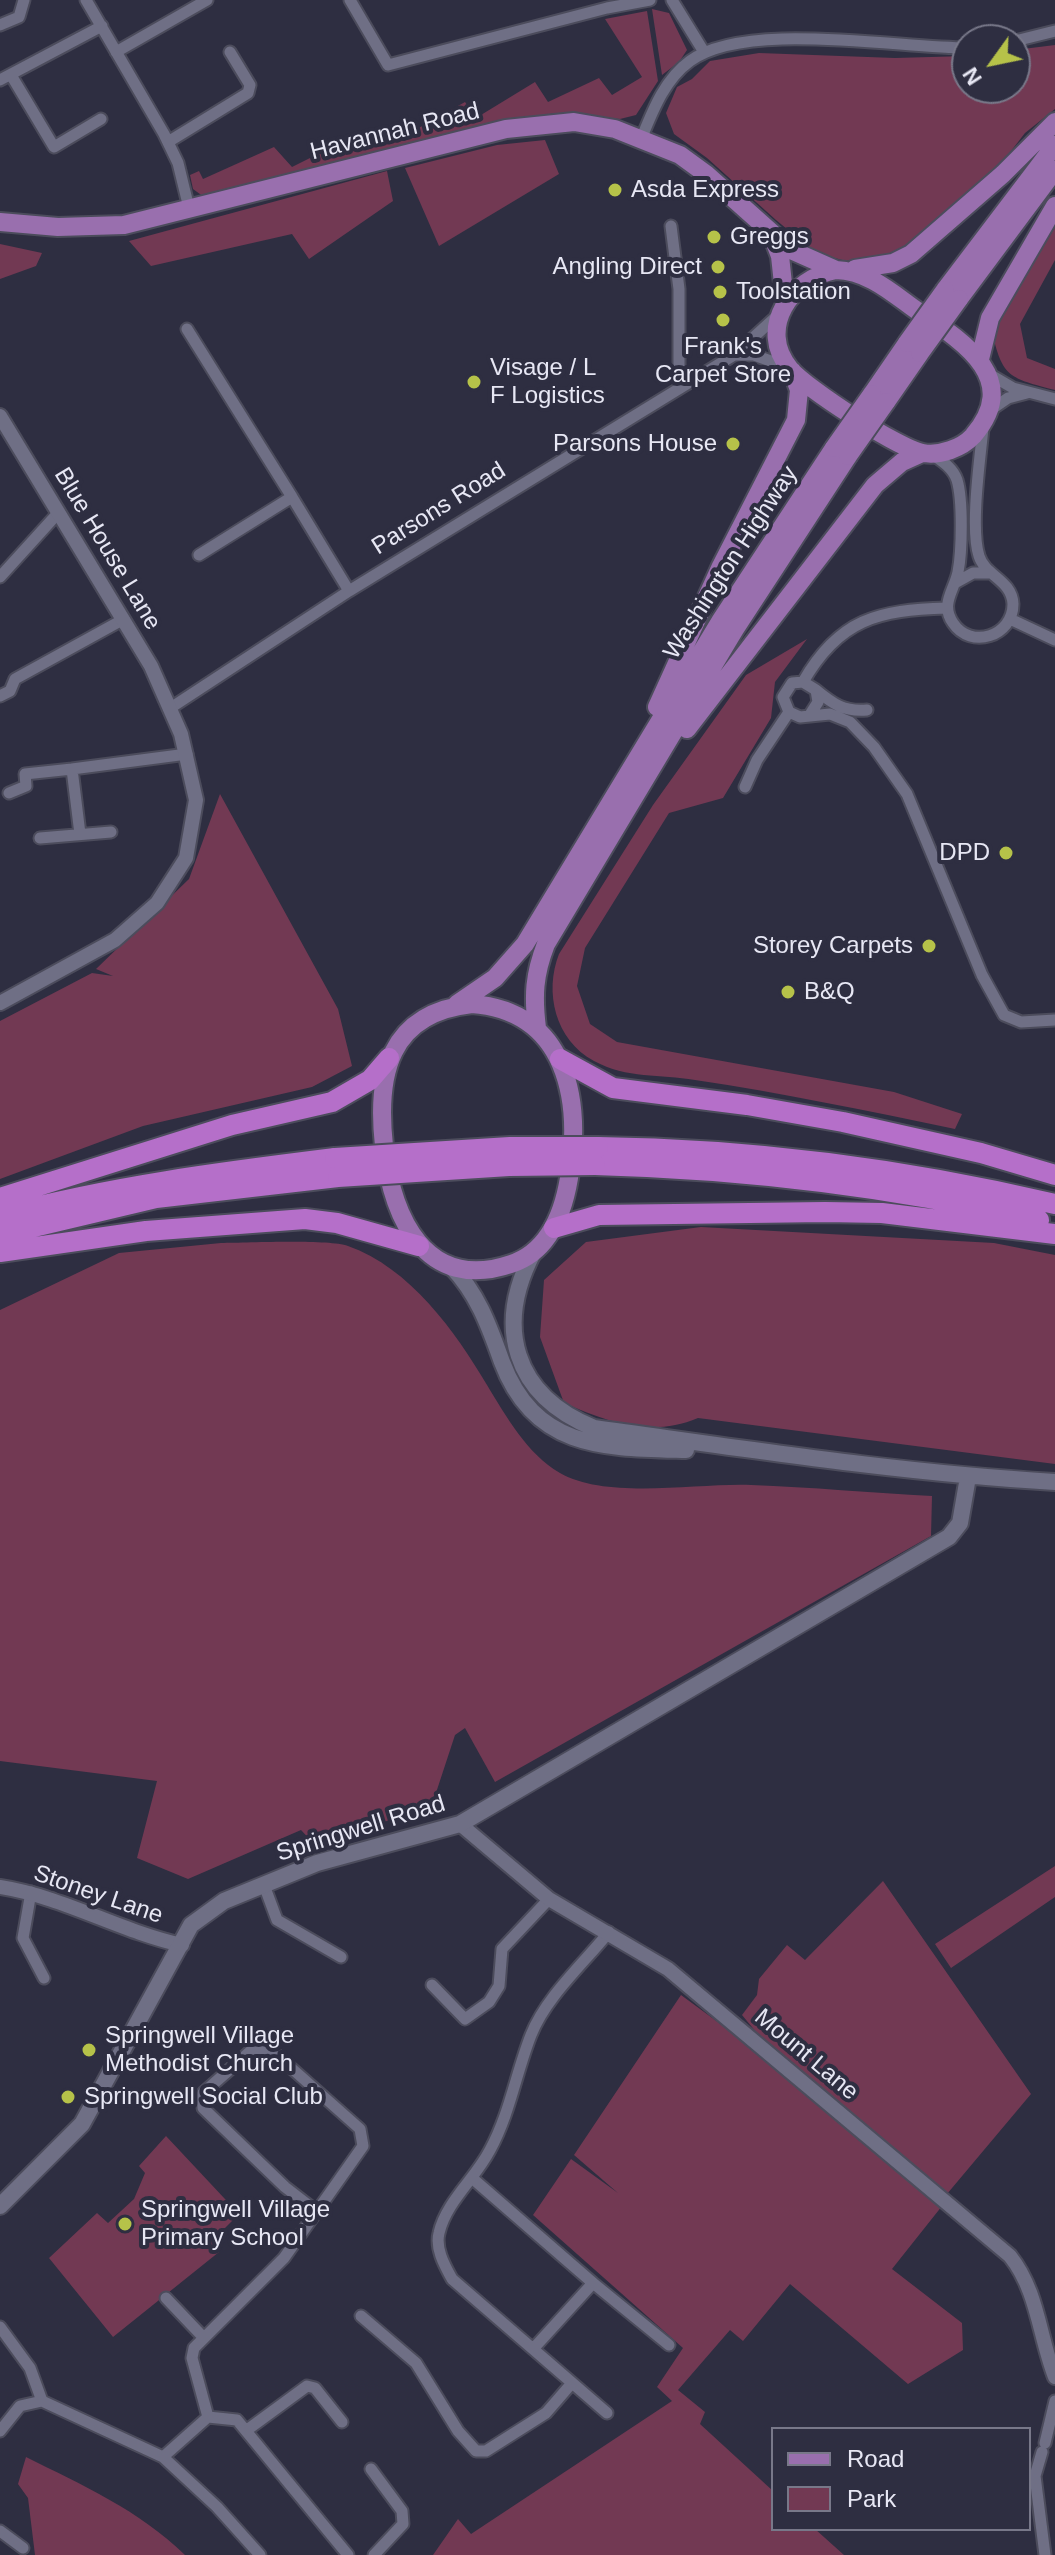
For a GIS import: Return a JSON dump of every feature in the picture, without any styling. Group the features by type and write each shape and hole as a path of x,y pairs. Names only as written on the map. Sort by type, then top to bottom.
{"highway":[{"path":"0,1198 232,1125 332,1102 370,1080 389,1058"},
{"path":"560,1059 613,1088 747,1105 843,1122 981,1153 1055,1175"},
{"path":"0,1216 73,1196 158,1180 337,1167 509,1166 596,1156 731,1153 860,1167 985,1188 1055,1204"},
{"path":"596,1156 857,1185 1055,1223"},
{"path":"0,1235 156,1198 337,1167"},
{"path":"554,1228 577,1219 630,1213 825,1212 933,1218 1055,1234"},
{"path":"0,1252 146,1231 305,1219 337,1223 419,1246"}],"main road":[{"name":"Havannah Road","path":"0,222 58,227 124,225 520,126 574,122 642,137 680,155 706,174 772,235 813,262 873,280 964,343 984,366"},
{"path":"783,307 806,279 842,270 873,268 911,254 994,183 1055,122"},
{"name":"Washington Highway","path":"455,1006 495,978 525,944 767,548 841,452 1055,145"},
{"name":"Washington Highway","path":"952,295 1055,170"},
{"path":"640,790 875,485 902,462 927,453 952,450 970,440 986,418 984,366 990,318 1055,206"},
{"path":"624,778 721,566 796,420 799,390 778,343 783,307 780,256 772,235"},
{"path":"791,370 904,448 927,453"},
{"name":"Washington Highway","path":"537,1028 532,993 546,944 841,452"},
{"path":"451,1266 472,1270 494,1269 516,1263 534,1251 554,1228 562,1208 572,1148 568,1085 560,1059 537,1028 498,1007 455,1006 438,1011 409,1030 389,1058 381,1087 387,1169 404,1226 419,1246 451,1266 475,1295 514,1389 525,1404 554,1429 578,1441 611,1447 759,1451"},
{"path":"534,1251 516,1290 513,1335 520,1359 551,1405 594,1428 968,1477 1055,1482"},
{"name":"Springwell Road","path":"0,2206 82,2124 191,1925 224,1901 317,1863 460,1824 949,1537 960,1523 968,1477"}],"street":[{"path":"0,25 19,17 24,0"},
{"path":"86,0 168,142 178,163 189,208"},
{"path":"116,52 207,0"},
{"path":"350,0 388,65 607,8 650,0"},
{"path":"672,0 704,52"},
{"path":"101,119 54,147 5,78 102,26"},
{"path":"1031,37 1055,31"},
{"path":"642,137 668,83 687,62 704,52 733,43 780,41 951,47"},
{"path":"168,142 248,93 250,85 230,52"},
{"path":"671,226 679,289 679,371 682,387"},
{"name":"Parsons Road","path":"172,707 349,591 734,355 783,307"},
{"path":"187,329 349,591"},
{"path":"734,355 754,355 791,370"},
{"path":"984,366 1027,393 1055,399"},
{"path":"927,453 948,466 957,480 960,552 947,608 955,627 972,638 992,636 1010,619 1010,592 990,573 978,549 977,492 986,418 1008,398 1027,393"},
{"name":"Blue House Lane","path":"0,416 124,619 172,707 187,754 196,800 186,858 157,903 115,940 0,1003"},
{"path":"199,555 292,497"},
{"path":"0,577 59,512"},
{"path":"955,583 973,573 990,573"},
{"path":"803,682 820,652 858,621 898,609 947,608"},
{"path":"0,696 10,691 15,679 124,619"},
{"path":"1010,619 1055,640"},
{"path":"849,716 811,713 800,717 789,712 783,704 784,694 792,683 803,682 849,716 907,794 982,975 1004,1015 1021,1022 1055,1020"},
{"path":"811,713 818,702 816,690"},
{"path":"745,787 757,760 789,712"},
{"path":"9,793 26,786 25,774 187,754"},
{"path":"72,769 80,834"},
{"path":"40,838 111,832"},
{"name":"Mount Lane","path":"460,1824 549,1899 609,1932 677,1976 1010,2256 1025,2274 1055,2377"},
{"path":"264,1885 277,1920 341,1957"},
{"name":"Stoney Lane","path":"0,1887 31,1892 93,1913 135,1933 182,1945"},
{"path":"31,1892 23,1938 44,1978"},
{"path":"432,1985 465,2019 489,2002 499,1986 502,1949 549,1899"},
{"path":"607,2413 452,2279 440,2256 437,2237 446,2214 489,2151 517,2087 531,2034 547,2008 609,1932"},
{"path":"208,2417 192,2358 194,2348 284,2258 316,2211 364,2139 360,2129 271,2050 260,2047 203,2093 203,2108 285,2187 316,2211"},
{"path":"472,2178 669,2345"},
{"path":"533,2349 593,2283"},
{"path":"166,2298 204,2338"},
{"path":"361,2316 416,2363 458,2431 476,2451 486,2451 546,2413 572,2383"},
{"path":"0,2327 30,2368 42,2401"},
{"path":"247,2430 307,2386 315,2388 342,2422"},
{"path":"0,2431 20,2406 42,2401 163,2457 217,2507 260,2555"},
{"path":"1045,2555 1035,2476 1055,2401"},
{"path":"163,2457 208,2417 237,2420 348,2555"},
{"path":"371,2469 402,2511 403,2524 374,2555"},
{"path":"0,2531 23,2548"}],"green space":[{"path":"652,9 669,13 687,50 679,62 662,75"},
{"path":"647,11 658,81 636,115 620,119 556,113 511,120 204,197 193,189 190,175 199,171 203,179 274,147 292,167 328,149 333,153 378,127 390,144 465,102 476,118 535,82 548,102 599,78 612,95 642,77 605,19"},
{"path":"1055,45 1055,109 1025,133 994,173 964,202 895,255 846,261 816,253 707,158 674,134 666,113 677,87 692,79 710,61 759,53 895,58 951,56 951,104 1031,104 1031,48"},
{"path":"545,140 559,174 439,246 405,168 497,145"},
{"path":"387,171 393,201 309,259 292,234 151,266 129,241"},
{"path":"1055,227 1055,260 1020,324 1027,358 1055,369 1055,390 1010,374 1000,358 992,331"},
{"path":"0,244 42,253 36,266 0,279"},
{"path":"807,639 775,682 771,718 723,798 669,813 585,948 577,986 590,1024 617,1042 894,1092 962,1114 955,1129 760,1091 619,1071 581,1052 570,1041 556,1014 553,984 559,954 653,805 746,675"},
{"path":"220,794 338,1009 352,1066 312,1087 143,1126 0,1179 0,1021 92,973 113,976 96,969 189,879"},
{"path":"701,1227 994,1243 1055,1255 1055,1464 698,1418 663,1427 630,1425 564,1403 540,1337 544,1280 586,1242"},
{"path":"221,1243 338,1244 370,1256 391,1269 411,1285 445,1323 527,1445 548,1465 579,1481 627,1488 751,1485 932,1496 931,1536 495,1782 465,1728 455,1735 432,1805 316,1846 301,1830 188,1879 137,1858 157,1781 0,1761 0,1310 119,1253"},
{"path":"1055,1866 1055,1897 951,1968 935,1944"},
{"path":"883,1881 1031,2094 947,2194 756,2032 742,2015 757,1995 759,1979 787,1945 805,1960"},
{"path":"681,1995 839,2111 946,2201 892,2269 962,2323 963,2350 908,2384 790,2284 743,2341 730,2330 678,2390 705,2412 700,2424 771,2489 771,2531 817,2531 844,2555 433,2555 458,2519 471,2534 672,2401 657,2387 683,2348 533,2215 571,2159 618,2193 574,2155"},
{"name":"Springwell Village Primary School","path":"166,2136 239,2214 218,2235 219,2252 113,2337 49,2258 97,2213 108,2223 134,2199 145,2173 139,2166"},
{"path":"26,2457 129,2512 185,2555 35,2555 28,2498 18,2484"}],"place":[{"name":"Asda Express","path":"615,190"},
{"name":"Greggs","path":"714,237"},
{"name":"Angling Direct","path":"718,267"},
{"name":"Toolstation","path":"720,292"},
{"name":"Frank's Carpet Store","path":"723,320"},
{"name":"Visage / L F Logistics","path":"474,382"},
{"name":"Parsons House","path":"733,444"},
{"name":"DPD","path":"1006,853"},
{"name":"Storey Carpets","path":"929,946"},
{"name":"B&Q","path":"788,992"},
{"name":"Springwell Village Methodist Church","path":"89,2050"},
{"name":"Springwell Social Club","path":"68,2097"},
{"name":"Springwell Village Primary School","path":"125,2224"}]}
